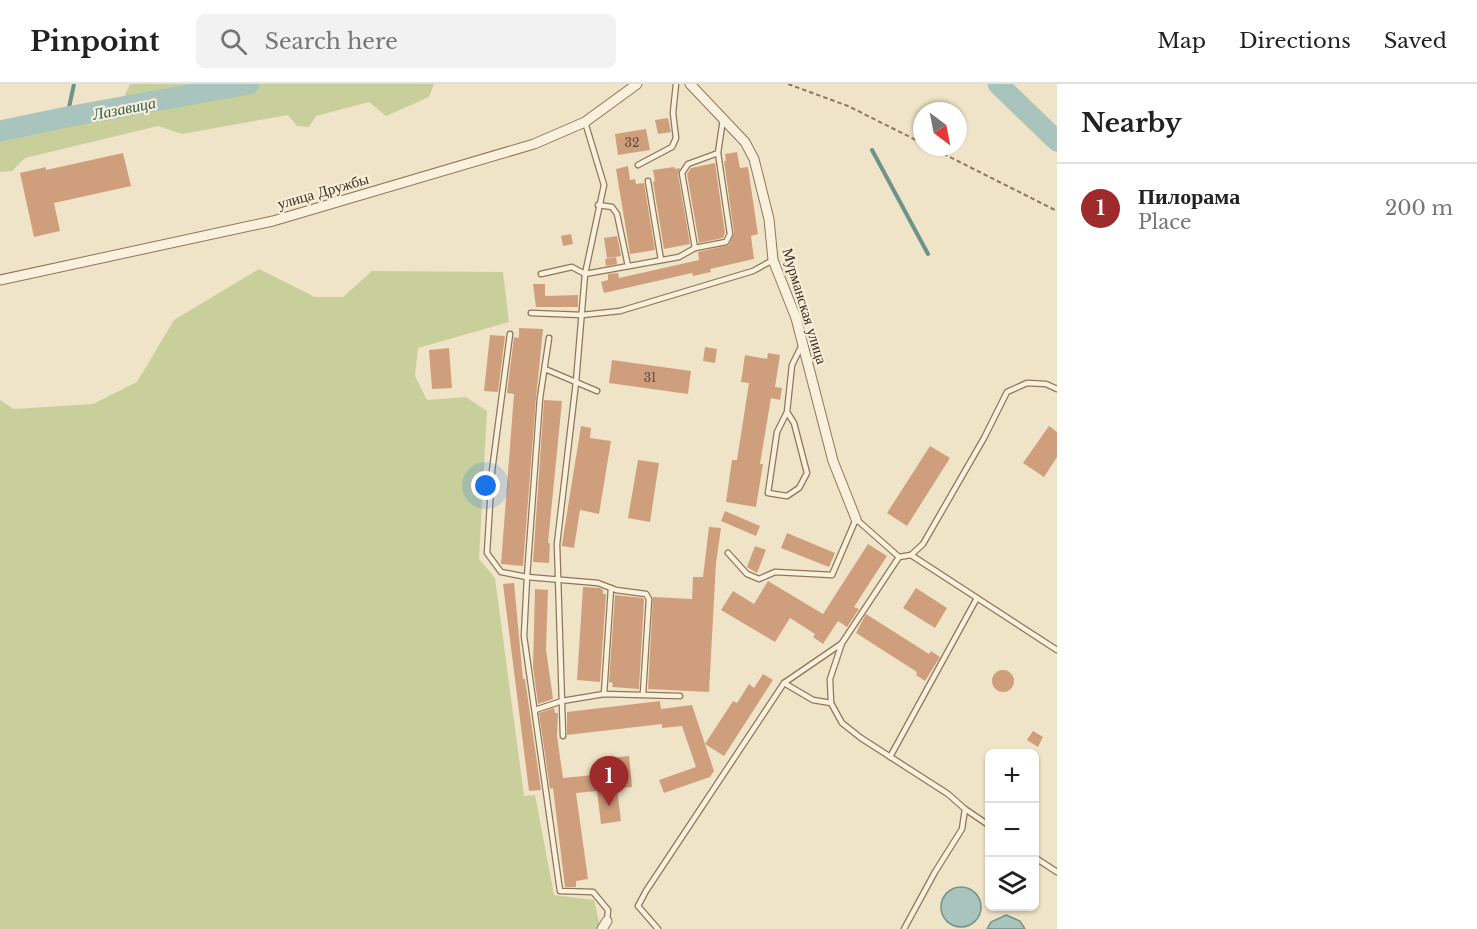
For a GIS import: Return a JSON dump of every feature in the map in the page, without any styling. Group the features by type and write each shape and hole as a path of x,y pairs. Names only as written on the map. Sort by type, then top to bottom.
{"street":[{"name":"улица Дружбы","path":"0,280 273,221 534,144 585,122 637,84"},
{"name":"Мурманская улица","path":"690,84 745,142 754,159 769,219 773,260 796,318 833,461 856,519"}],"lane":[{"path":"638,165 672,147 676,138 673,113 676,84"},
{"path":"541,274 572,267 585,274 679,257 695,248 726,242 730,234 718,153 723,119"},
{"path":"563,736 557,544 576,382 585,274 604,185 585,122"},
{"path":"695,248 682,173 688,164 718,153"},
{"path":"648,181 662,260"},
{"path":"598,206 612,207 617,214 628,266"},
{"path":"531,313 582,315 620,311 753,271 773,260"},
{"path":"510,334 492,471 487,553 501,572 527,577 598,583 611,588 646,594 649,599 643,694"},
{"path":"549,338 540,398 525,636 560,891 593,892 608,910 604,925"},
{"path":"787,412 794,423 807,473 799,488 787,496 768,493 777,432 787,412 792,365 803,343"},
{"path":"544,369 597,391"},
{"path":"985,823 948,794 842,723 831,703 830,679 842,643 899,557 910,555 923,544 984,438 1007,392 1027,383 1046,384 1057,389"},
{"path":"728,553 747,574 759,579 775,572 832,575 856,519 899,557"},
{"path":"910,555 1057,650"},
{"path":"604,694 611,588"},
{"path":"890,757 977,598"},
{"path":"658,929 638,906 646,891 784,683 842,643"},
{"path":"784,683 813,700 831,703"},
{"path":"535,710 562,701 604,694 680,696"},
{"path":"912,929 905,927 935,872 962,830 965,809"},
{"path":"1039,860 1057,872"}],"path":[{"path":"788,84 848,106 913,138"},
{"path":"948,156 1057,211"}],"green space":[{"path":"130,84 434,84 429,97 386,116 369,102 316,116 309,127 297,126 288,115 182,134 158,126 25,158 12,171 0,172 0,127 122,101"},
{"path":"259,269 315,297 343,297 372,271 503,272 509,322 418,348 415,376 427,400 466,397 487,411 479,559 495,578 524,796 535,795 554,895 594,900 600,926 598,929 0,929 0,400 14,409 93,404 137,382 174,320"}],"water":[{"path":"961,887 969,888 975,893 980,899 980,915 975,921 969,926 961,927 953,926 947,921 942,915 941,907 942,899 947,893 953,888"},
{"path":"1006,915 1020,921 1025,929 987,929 991,922"}],"building":[{"path":"668,118 671,132 658,134 655,120"},
{"path":"646,129 650,150 618,155 615,134"},
{"path":"737,152 740,168 748,167 758,234 751,236 754,259 710,269 711,272 693,276 692,273 604,293 601,282 608,280 608,274 618,273 619,278 699,260 698,252 729,245 734,233 724,161 726,161 725,154"},
{"path":"123,153 131,186 54,203 60,231 34,237 20,173 46,167 46,170"},
{"path":"715,163 725,233 723,238 699,243 687,174 691,168"},
{"path":"628,166 630,180 635,179 636,184 644,183 655,250 630,254 616,169"},
{"path":"674,167 675,169 680,168 678,174 690,244 664,249 653,170"},
{"path":"571,234 573,244 563,246 561,236"},
{"path":"617,236 621,256 607,258 604,238"},
{"path":"616,257 617,264 606,266 605,259"},
{"path":"533,284 545,284 545,296 578,295 578,307 536,307"},
{"path":"519,328 543,329 523,566 501,564 514,394 507,393 514,337 519,338"},
{"path":"490,335 505,336 498,392 484,391"},
{"path":"705,347 717,349 715,363 703,361"},
{"path":"449,348 452,388 432,389 429,350"},
{"path":"768,353 780,355 775,387 782,388 780,400 771,398 760,464 763,464 756,507 726,502 732,460 737,460 749,383 741,382 745,355 767,359"},
{"path":"612,360 691,371 688,394 609,383"},
{"path":"544,400 562,401 548,543 550,543 549,563 533,562"},
{"path":"581,426 591,428 590,438 611,441 599,514 580,510 574,548 562,546 562,544"},
{"path":"1049,426 1057,432 1057,457 1044,477 1023,463"},
{"path":"930,446 950,458 907,526 887,513"},
{"path":"638,460 659,463 650,522 628,518"},
{"path":"725,511 760,526 756,536 721,521"},
{"path":"709,527 721,528 716,563 709,692 648,689 653,597 692,599 693,577 703,577"},
{"path":"787,533 835,553 829,567 781,548"},
{"path":"868,544 887,556 854,607 859,609 847,627 838,621 823,644 813,637 815,634 790,618 775,642 721,610 733,591 754,604 768,581 823,614"},
{"path":"755,546 766,550 757,573 747,567"},
{"path":"514,583 523,679 525,679 541,790 529,791 503,584"},
{"path":"583,587 600,588 603,594 606,594 600,682 577,680"},
{"path":"916,588 947,608 935,628 903,608"},
{"path":"535,589 548,590 546,649 553,699 538,704 533,667"},
{"path":"615,595 643,598 644,600 639,689 612,687 613,683 609,682"},
{"path":"866,614 929,654 931,651 940,657 925,681 916,675 917,672 856,633"},
{"path":"999,670 1007,670 1014,677 1014,685 1007,692 999,692 992,685 992,677"},
{"path":"763,674 773,680 724,756 705,744 733,701 737,703 749,684 754,688"},
{"path":"660,701 661,709 692,705 714,771 710,777 664,793 659,780 696,767 682,726 662,728 662,724 567,735 567,712"},
{"path":"554,708 555,713 558,713 557,736 563,778 604,774 602,759 629,756 632,787 617,788 621,821 601,824 597,791 576,793 588,879 576,881 576,887 565,887 553,788 550,789 539,713"},
{"path":"1033,731 1043,737 1038,747 1027,740"}],"waterway":[{"path":"67,117 74,84"},
{"name":"Лазавица","path":"0,131 249,84"},
{"name":"Лазавица","path":"998,84 1057,141"},
{"path":"872,150 928,254"}],"place":[{"name":"Пилорама","path":"609,806"}]}
